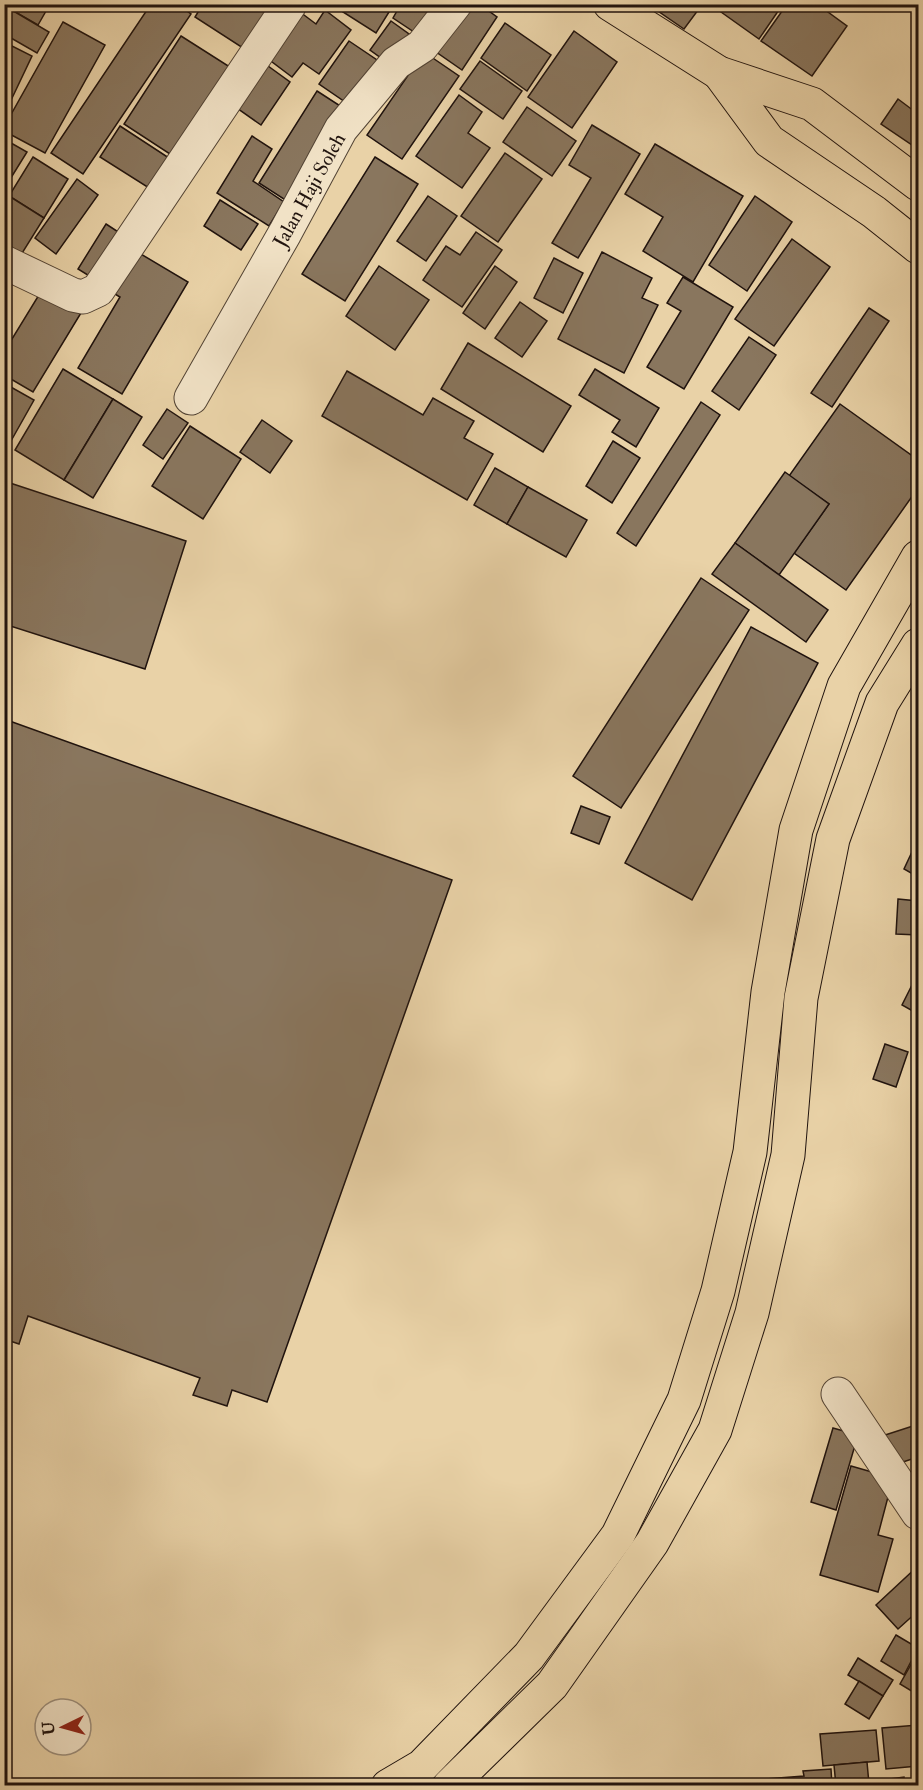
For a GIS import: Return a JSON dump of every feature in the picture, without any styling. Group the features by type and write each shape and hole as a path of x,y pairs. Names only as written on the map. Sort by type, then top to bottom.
{"highway":[{"path":"610,4 719,73 812,104 918,184"},
{"path":"719,73 769,141 874,212 918,247"},
{"path":"388,1785 422,1766 529,1656 618,1535 684,1400 718,1291 750,1152 768,992 796,830 844,686 918,557"},
{"path":"449,1785 552,1686 652,1543 715,1430 752,1313 788,1155 801,998 833,839 882,703 918,645"}],"street":[{"path":"4,262 72,295 83,297 98,290 290,4"},
{"name":"Jalan Haji Soleh","path":"191,398 341,129 396,63 422,46 455,4"},
{"path":"837,1394 918,1513"}],"building":[{"path":"12,4 50,4 38,25 10,9"},
{"path":"151,4 177,4 191,14 83,174 51,153"},
{"path":"203,4 263,4 271,10 246,50 195,17"},
{"path":"348,4 394,4 376,33 343,12"},
{"path":"401,4 449,4 426,40 393,18"},
{"path":"459,4 479,4 497,17 462,70 429,47"},
{"path":"658,4 708,4 705,9 701,6 684,29 655,9"},
{"path":"715,4 783,4 759,39 714,7"},
{"path":"787,4 832,4 828,12 847,26 812,76 761,41"},
{"path":"292,6 316,24 325,10 351,30 319,74 303,63 292,77 259,52"},
{"path":"10,9 49,32 37,53 4,34 4,18"},
{"path":"391,21 409,34 388,63 370,50"},
{"path":"63,22 105,45 45,153 4,131 4,127"},
{"path":"505,23 551,55 527,91 481,58"},
{"path":"574,31 617,62 572,128 528,97"},
{"path":"181,36 233,69 176,158 124,124"},
{"path":"349,41 380,62 351,106 319,84"},
{"path":"4,42 32,56 4,115"},
{"path":"424,52 459,76 402,159 367,135"},
{"path":"257,58 290,82 261,125 227,101"},
{"path":"480,61 522,91 503,119 460,89"},
{"path":"317,91 348,111 290,203 259,183"},
{"path":"459,95 482,112 468,133 490,148 462,188 416,156"},
{"path":"898,99 918,114 918,149 881,124"},
{"path":"527,107 576,141 552,176 503,142"},
{"path":"592,125 640,154 578,258 552,243 591,178 569,165"},
{"path":"120,126 169,158 149,188 100,157"},
{"path":"252,136 272,149 253,181 284,202 269,226 217,193"},
{"path":"4,139 27,152 4,189"},
{"path":"655,144 743,196 693,282 643,251 663,217 625,194"},
{"path":"505,153 542,179 498,242 461,216"},
{"path":"33,157 68,179 44,218 9,196"},
{"path":"375,157 418,184 345,301 302,274"},
{"path":"77,179 98,195 56,254 35,238"},
{"path":"9,196 44,218 19,258 4,249 4,204"},
{"path":"428,196 457,216 426,261 397,241"},
{"path":"755,196 792,222 747,291 709,265"},
{"path":"220,200 258,224 241,250 204,226"},
{"path":"106,224 126,237 99,282 78,269"},
{"path":"476,232 502,250 462,307 423,280 446,246 460,255"},
{"path":"792,239 830,267 774,346 735,319"},
{"path":"129,247 188,282 122,394 78,368 120,297 105,288"},
{"path":"602,252 652,278 642,298 658,305 624,373 558,339"},
{"path":"554,258 583,273 563,313 534,298"},
{"path":"379,266 429,300 395,350 346,316"},
{"path":"495,266 517,282 485,329 463,313"},
{"path":"683,277 733,307 684,389 647,367 681,311 667,303"},
{"path":"45,285 84,308 33,392 4,375 4,352"},
{"path":"520,302 547,321 522,357 495,338"},
{"path":"869,308 889,321 832,407 811,393"},
{"path":"749,337 776,355 739,410 712,391"},
{"path":"468,343 571,406 543,452 441,389"},
{"path":"63,369 113,399 64,480 15,450"},
{"path":"595,369 659,408 636,447 612,432 620,420 579,395"},
{"path":"347,371 423,415 433,398 474,421 464,438 493,454 467,500 322,416"},
{"path":"9,386 34,400 7,448 4,446 4,395"},
{"path":"113,399 142,417 93,498 64,480"},
{"path":"701,402 720,415 636,546 617,533"},
{"path":"840,404 918,460 918,488 846,590 794,553 829,504 789,476"},
{"path":"167,409 188,423 163,459 143,445"},
{"path":"262,420 292,441 270,473 240,452"},
{"path":"190,426 241,459 203,519 152,486"},
{"path":"613,441 640,458 612,503 586,486"},
{"path":"495,468 528,487 507,524 474,505"},
{"path":"785,472 829,504 779,575 735,543"},
{"path":"4,481 186,541 145,669 4,624"},
{"path":"528,487 587,520 566,557 507,524"},
{"path":"735,543 828,610 806,642 712,574"},
{"path":"701,578 749,610 621,808 573,776"},
{"path":"751,627 818,663 692,900 625,863"},
{"path":"4,719 452,880 267,1402 232,1390 227,1406 193,1395 200,1378 28,1316 19,1344 4,1339"},
{"path":"581,806 610,817 599,844 571,833"},
{"path":"918,839 918,877 904,869"},
{"path":"898,899 918,901 918,935 896,934"},
{"path":"918,973 918,1014 902,1005"},
{"path":"885,1044 908,1052 896,1087 873,1079"},
{"path":"916,1425 918,1457 891,1466 882,1436"},
{"path":"833,1428 858,1435 836,1510 811,1502"},
{"path":"851,1466 893,1478 878,1535 893,1539 878,1592 820,1575"},
{"path":"918,1566 918,1611 898,1629 876,1605"},
{"path":"896,1635 918,1648 904,1675 881,1661"},
{"path":"918,1652 918,1695 900,1684"},
{"path":"858,1658 893,1680 883,1696 848,1675"},
{"path":"859,1681 883,1696 869,1719 845,1704"},
{"path":"918,1725 918,1766 886,1769 882,1728"},
{"path":"876,1730 879,1761 823,1766 820,1734"},
{"path":"867,1762 869,1784 836,1786 834,1765"},
{"path":"831,1769 832,1786 767,1786 766,1779 804,1776 803,1771"},
{"path":"918,1770 918,1786 913,1786 912,1771"},
{"path":"904,1777 905,1786 876,1786 875,1781"}]}
